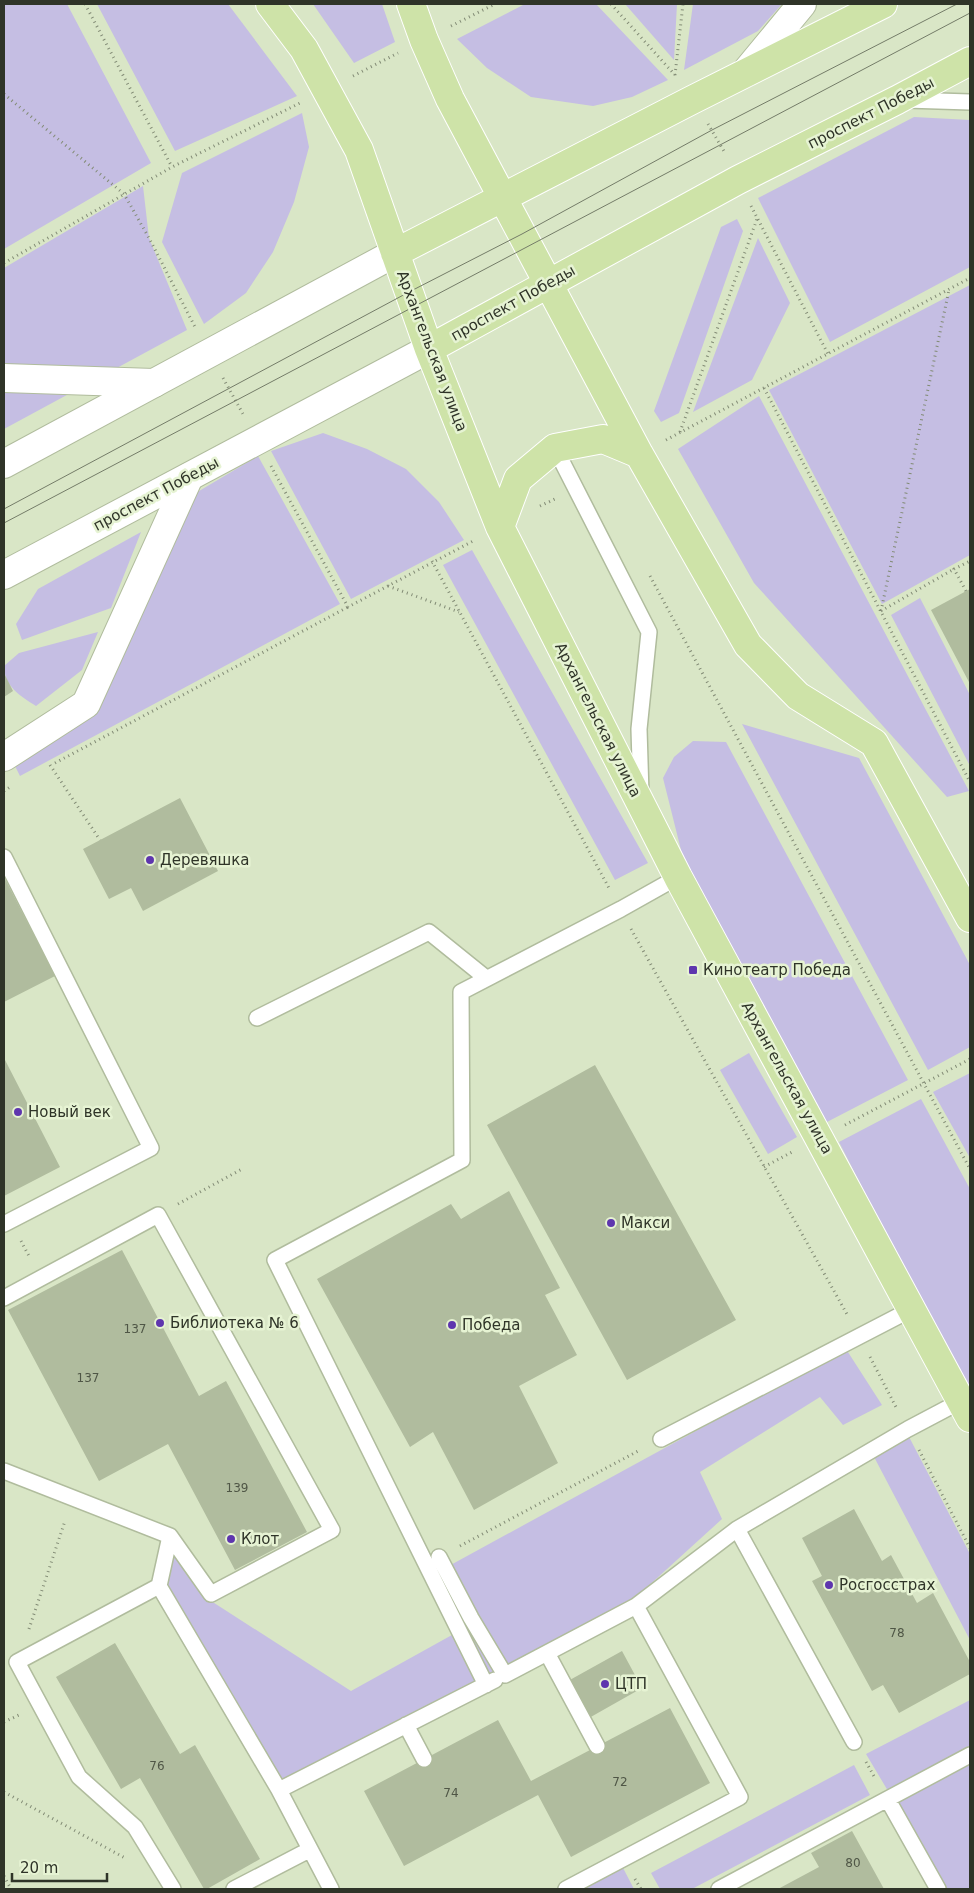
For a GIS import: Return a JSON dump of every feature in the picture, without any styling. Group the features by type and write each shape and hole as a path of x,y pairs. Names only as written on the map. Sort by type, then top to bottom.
{"main road":[{"name":"Архангельская улица","path":"270,4 304,50 359,150 429,349 500,527 678,878 966,1409"},
{"path":"411,4 424,40 450,99 502,198 639,454 748,645 798,696 874,743 970,918"},
{"path":"745,73 802,4"},
{"path":"4,464 395,252 883,4"},
{"name":"проспект Победы","path":"4,575 429,349 738,180 970,61"},
{"path":"4,378 154,383"},
{"path":"500,527 518,479 555,448 603,439 639,454"},
{"path":"4,757 86,704 190,477"}],"lane":[{"path":"897,100 970,102"},
{"path":"555,448 649,632 639,729 642,806"},
{"path":"4,857 151,1148 7,1223"},
{"path":"486,1685 274,1260 462,1160 461,992 621,910 678,878"},
{"path":"257,1018 429,932 486,978"},
{"path":"4,1298 158,1215 332,1530 210,1594 170,1536 4,1471"},
{"path":"660,1439 912,1309"},
{"path":"279,1790 486,1685 636,1606 737,1529 908,1429 966,1409"},
{"path":"737,1529 854,1742"},
{"path":"170,1536 158,1586 279,1790 331,1889"},
{"path":"439,1557 471,1618 505,1675"},
{"path":"158,1586 18,1662 78,1777 135,1827 173,1889"},
{"path":"566,1889 740,1797 636,1606"},
{"path":"547,1653 597,1746"},
{"path":"406,1725 424,1759"},
{"path":"719,1889 970,1755"},
{"path":"888,1800 938,1889"},
{"path":"234,1889 309,1850"}],"path":[{"path":"85,4 172,167"},
{"path":"4,262 172,167 495,4"},
{"path":"612,4 675,76"},
{"path":"4,94 124,194"},
{"path":"680,433 757,218"},
{"path":"881,611 949,289"},
{"path":"764,388 970,782"},
{"path":"881,611 970,560"},
{"path":"432,562 621,910 860,1337 970,1548"},
{"path":"954,569 966,592"},
{"path":"649,573 970,1169"},
{"path":"387,586 460,612"},
{"path":"43,770 348,607"},
{"path":"50,765 100,840"},
{"path":"4,791 12,787"},
{"path":"764,1167 970,1059"},
{"path":"158,1215 242,1169"},
{"path":"7,1223 42,1278"},
{"path":"439,1557 660,1439"},
{"path":"18,1662 73,1498"},
{"path":"854,1742 888,1800"},
{"path":"4,1792 126,1858"},
{"path":"4,1876 11,1889"}],"shaded area":[{"path":"4,4 67,4 151,163 4,249"},
{"path":"97,4 228,4 297,96 175,151"},
{"path":"313,4 382,4 395,42 354,63"},
{"path":"525,4 596,4 668,80 632,97 593,106 531,97 487,68 457,39"},
{"path":"625,4 677,4 674,60"},
{"path":"693,4 782,4 758,31 684,70"},
{"path":"302,113 309,147 294,202 273,252 246,293 204,324 162,242 182,173"},
{"path":"914,117 970,120 970,267 830,342 758,198"},
{"path":"143,186 149,238 187,330 4,429 4,268"},
{"path":"737,219 743,231 679,413 661,422 654,411 721,227"},
{"path":"758,238 790,303 752,380 693,412"},
{"path":"970,285 970,555 882,604 769,390"},
{"path":"759,396 969,791 947,797 754,583 678,449"},
{"path":"323,433 367,449 406,469 439,502 464,540 351,599 271,451"},
{"path":"258,456 340,604 20,776 9,754 86,704 189,497"},
{"path":"141,532 111,608 22,640 16,624 38,589"},
{"path":"472,550 648,863 615,880 443,565"},
{"path":"920,598 970,695 970,766 891,615"},
{"path":"98,632 82,670 36,706 10,685 4,666 19,653"},
{"path":"742,724 859,758 970,965 970,1047 928,1070"},
{"path":"693,741 726,742 908,1080 825,1123 682,854 663,778 674,757"},
{"path":"749,1053 797,1137 768,1154 720,1070"},
{"path":"970,1073 970,1158 933,1092"},
{"path":"921,1099 970,1189 970,1398 839,1142"},
{"path":"846,1349 882,1405 843,1425 820,1397 700,1472 722,1519 634,1599 507,1667 281,1783 163,1581 173,1551 208,1599 351,1691 479,1620 447,1567"},
{"path":"907,1433 970,1554 970,1640 872,1453"},
{"path":"970,1700 970,1753 891,1796 866,1754"},
{"path":"970,1759 970,1889 942,1889 893,1801"},
{"path":"854,1765 870,1795 692,1889 660,1889 651,1873"},
{"path":"622,1866 634,1889 578,1889"}],"building":[{"path":"970,589 970,684 931,610"},
{"path":"4,673 13,691 4,697"},
{"name":"Деревяшка","path":"180,798 218,871 143,911 131,888 109,899 83,849"},
{"path":"4,877 55,976 4,1002"},
{"name":"Новый век","path":"4,1058 60,1167 4,1196"},
{"name":"Макси","path":"595,1065 736,1320 627,1380 487,1125"},
{"name":"Победа","path":"509,1191 560,1288 545,1295 577,1355 519,1386 558,1463 474,1510 433,1432 410,1447 317,1279 451,1204 461,1219"},
{"path":"122,1250 199,1396 226,1381 307,1532 235,1570 168,1444 99,1481 8,1310"},
{"path":"854,1509 882,1561 891,1555 917,1603 933,1593 970,1662 970,1674 899,1713 883,1685 872,1691 812,1581 822,1576 802,1538"},
{"path":"115,1643 180,1754 195,1745 260,1859 207,1889 204,1889 140,1778 121,1789 56,1677"},
{"name":"ЦТП","path":"622,1651 642,1688 589,1718 568,1681"},
{"path":"670,1708 710,1783 571,1857 538,1795 404,1866 364,1791 498,1720 531,1781"},
{"path":"852,1831 884,1889 778,1889 819,1867 811,1853"}],"tram line":[{"path":"4,509 409,292 522,234 712,130 957,4"},
{"path":"4,523 970,13"}],"place":[{"name":"Деревяшка","path":"150,860"},
{"name":"Кинотеатр Победа","path":"693,970"},
{"name":"Новый век","path":"18,1112"},
{"name":"Макси","path":"611,1223"},
{"name":"Библиотека № 6","path":"160,1323"},
{"name":"Победа","path":"452,1325"},
{"name":"Клот","path":"231,1539"},
{"name":"Росгосстрах","path":"829,1585"},
{"name":"ЦТП","path":"605,1684"}]}
